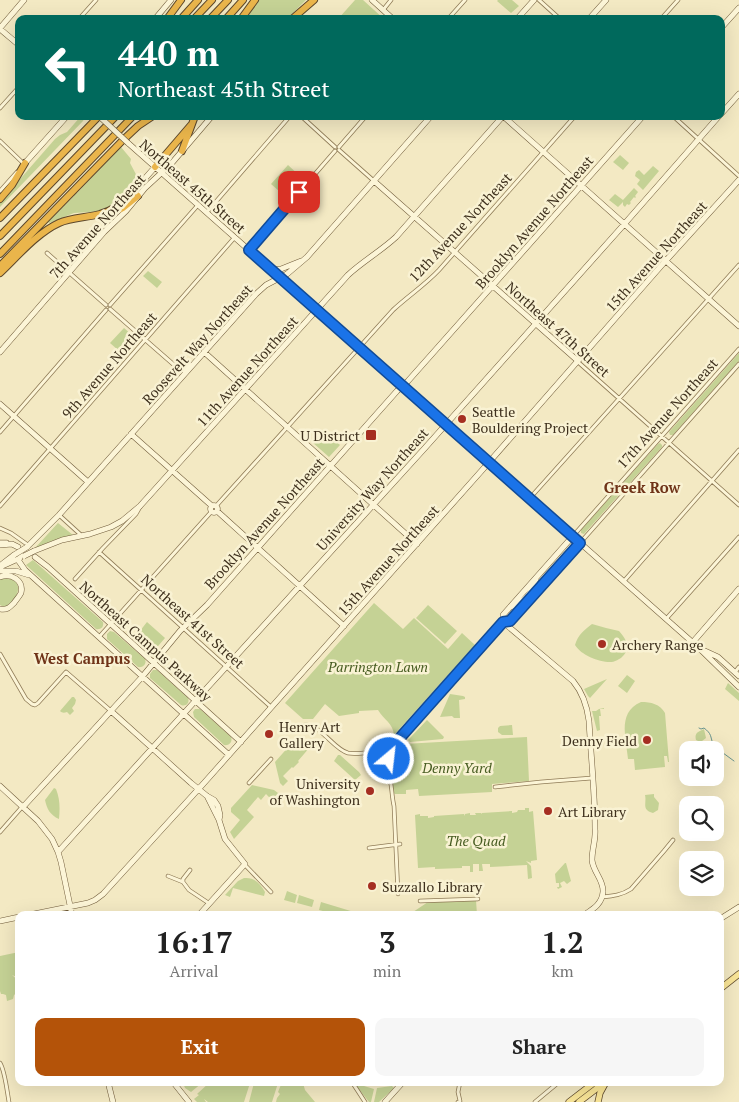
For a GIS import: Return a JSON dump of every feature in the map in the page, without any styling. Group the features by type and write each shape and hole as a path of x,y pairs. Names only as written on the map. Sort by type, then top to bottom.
{"highway":[{"path":"170,15 182,0"},
{"path":"185,15 198,0"},
{"path":"198,15 212,0"},
{"path":"214,15 228,0"},
{"path":"230,15 243,0"},
{"path":"244,15 255,0"},
{"path":"297,15 314,0"},
{"path":"71,145 92,120"},
{"path":"0,218 95,120"},
{"path":"0,236 112,120"},
{"path":"0,254 129,120"},
{"path":"0,266 122,141 147,120"},
{"path":"182,151 193,120"},
{"path":"155,167 191,125"},
{"path":"0,199 12,185 25,163"},
{"path":"0,273 51,227 66,220 99,214 115,208 129,196"},
{"path":"99,214 106,215 115,212 138,196"}],"main road":[{"path":"724,986 739,974"},
{"path":"569,1102 589,1086"},
{"path":"587,1099 592,1086"},
{"path":"579,1102 587,1099 598,1086"},
{"path":"598,1102 604,1086"}],"street":[{"path":"15,41 0,28 24,0"},
{"path":"83,15 96,0"},
{"path":"158,15 171,0"},
{"path":"301,15 314,0"},
{"path":"372,0 389,15"},
{"path":"383,10 391,0"},
{"path":"451,15 464,0"},
{"path":"521,15 534,0"},
{"path":"539,0 556,15"},
{"path":"593,15 606,0"},
{"path":"665,15 678,0"},
{"path":"725,24 739,8"},
{"path":"0,108 15,91"},
{"name":"University Way Northeast","path":"725,109 739,94"},
{"path":"0,191 63,120"},
{"name":"Northeast 45th Street","path":"103,120 693,642 739,687"},
{"name":"7th Avenue Northeast","path":"0,352 104,232 182,151 209,120"},
{"path":"207,213 287,120"},
{"name":"Northeast 47th Street","path":"305,120 739,505"},
{"path":"249,250 362,120"},
{"name":"Roosevelt Way Northeast","path":"16,557 59,515 131,434 182,372 194,360 199,358 256,294 266,285 281,278 304,260 427,120"},
{"name":"11th Avenue Northeast","path":"75,579 136,514 140,506 353,271 389,243 499,120"},
{"path":"507,120 739,326"},
{"name":"12th Avenue Northeast","path":"99,637 393,310 427,282 455,253 571,120"},
{"name":"Brooklyn Avenue Northeast","path":"0,832 207,605 639,120"},
{"path":"677,120 739,176"},
{"name":"University Way Northeast","path":"58,852 196,702 536,324 716,120"},
{"path":"0,141 25,163"},
{"path":"104,232 115,212 155,167"},
{"name":"15th Avenue Northeast","path":"50,911 91,902 103,894 241,742 665,261 739,180"},
{"path":"0,432 198,205"},
{"name":"9th Avenue Northeast","path":"0,506 235,237"},
{"path":"46,252 182,372"},
{"path":"272,270 280,270 304,260"},
{"path":"530,498 739,265"},
{"name":"17th Avenue Northeast","path":"573,536 739,349"},
{"path":"204,352 417,544"},
{"name":"17th Avenue Northeast","path":"580,543 739,364"},
{"path":"0,404 88,482"},
{"path":"131,434 344,626"},
{"path":"624,581 739,450"},
{"path":"0,568 16,557 34,554 56,542 106,529 117,524 140,506"},
{"path":"59,515 82,536"},
{"path":"0,528 11,533 27,546"},
{"path":"503,622 503,615 510,607 520,604 532,589 536,578 573,536"},
{"path":"666,619 739,536"},
{"path":"297,730 304,725 312,725 343,750 350,753 390,749 503,622 510,621 580,543"},
{"path":"0,544 12,544 18,547"},
{"name":"Northeast 41st Street","path":"99,552 272,707"},
{"name":"Northeast Campus Parkway","path":"34,554 241,742"},
{"name":"Northeast Campus Parkway","path":"16,557 32,576 229,755"},
{"path":"551,562 558,568"},
{"path":"0,568 32,576"},
{"path":"0,577 9,576 15,578 19,582 21,590 18,598 10,607 0,609"},
{"path":"693,642 739,589"},
{"path":"503,622 569,677 580,690 586,704 596,831 592,862 602,883 603,892 596,907 590,911"},
{"name":"Northeast 45th Street","path":"700,649 718,657 737,674"},
{"path":"0,654 26,699 32,704 35,705 66,672 111,711 207,796 220,820 225,839 271,892"},
{"path":"737,674 739,667"},
{"path":"386,765 389,759 387,750"},
{"path":"374,752 376,764 380,766 386,765"},
{"path":"249,783 271,759"},
{"path":"386,765 390,774 391,796 394,806 398,894"},
{"path":"495,787 592,778"},
{"path":"0,786 45,829 52,839 58,852 71,911"},
{"path":"602,897 625,893 631,889 673,840"},
{"path":"369,848 400,844"},
{"path":"203,911 245,864"},
{"path":"183,882 183,879 190,870"},
{"path":"168,876 183,882 189,890 207,902"},
{"path":"420,901 478,898"},
{"path":"724,916 739,907"},
{"path":"0,921 15,918"},
{"path":"0,1063 3,1069 1,1076 9,1102"},
{"path":"109,1086 113,1102"},
{"path":"176,1086 189,1102"},
{"path":"355,1086 365,1102"},
{"path":"386,1102 400,1086"},
{"path":"458,1102 460,1101 458,1092 459,1086"},
{"path":"535,1102 554,1086"}],"green space":[{"path":"259,0 306,0 291,15 248,15"},
{"path":"355,0 363,0 380,15 342,15"},
{"path":"498,0 512,0 519,6 511,13"},
{"path":"78,120 83,120 0,207 0,202 55,139 67,132"},
{"path":"121,147 131,159 130,163 139,180 124,198 104,211 74,213 49,223 74,196 74,193 77,193"},
{"path":"620,155 629,163 623,170 613,162"},
{"path":"288,165 303,179 287,198 271,184"},
{"path":"653,166 659,171 643,190 637,184 640,180 635,176 636,172 639,170 644,175"},
{"path":"634,188 638,192 636,197 625,207 623,202 618,207 609,200 615,194 623,200"},
{"path":"148,271 162,282 157,288 143,276"},
{"path":"124,328 139,341 126,357 110,343"},
{"path":"739,353 739,361 673,435 670,435 669,432"},
{"path":"323,430 340,445 329,457 312,442"},
{"path":"660,443 662,447 584,534 581,533 581,530"},
{"path":"58,523 73,535 35,548"},
{"path":"33,560 103,622 102,628 96,629 26,565"},
{"path":"6,578 16,583 18,592 13,601 4,608 0,605 0,579"},
{"path":"85,584 105,602 102,606 82,588"},
{"name":"Parrington Lawn","path":"374,603 403,629 414,618 448,649 462,633 475,645 394,735 390,724 378,710 359,711 359,713 339,716 325,704 313,719 303,719 285,703"},
{"path":"428,605 457,631 445,644 416,618"},
{"path":"147,622 165,638 153,652 136,636"},
{"name":"Archery Range","path":"592,624 619,631 627,644 626,651 621,658 612,662 600,661 578,649 575,645 578,638"},
{"path":"110,631 114,632 145,659 144,665 138,667 107,639 107,634"},
{"path":"153,670 157,670 188,698 187,704 181,705 150,678"},
{"path":"627,675 635,681 627,693 618,686"},
{"path":"607,679 590,698 588,696 584,689"},
{"path":"728,683 739,693 739,701 725,689"},
{"path":"450,694 465,697 465,699 459,700 460,718 452,716 440,717"},
{"path":"72,697 76,700 72,708 74,711 70,715 67,712 61,712 60,711"},
{"name":"Denny Field","path":"641,702 655,704 661,707 665,713 669,762 667,756 664,756 665,767 635,770 634,759 628,759 625,735 626,719 633,706"},
{"path":"604,708 600,709 600,730 597,731 592,711 596,711 599,709"},
{"path":"195,709 200,709 231,737 230,743 224,745 194,717 193,712"},
{"path":"427,720 444,737 443,739 410,742 408,740"},
{"path":"512,725 513,735 502,735 498,732 500,726"},
{"path":"704,729 706,738 702,741 696,740 696,734"},
{"path":"298,736 310,747 299,762 283,776 288,781 283,786 280,783 275,762"},
{"name":"Denny Yard","path":"527,737 529,781 492,784 492,792 419,796 418,789 406,790 406,794 395,794 392,791 391,767 394,762 395,753 404,744"},
{"path":"338,755 361,775 355,780 334,761"},
{"path":"252,785 274,790 278,793 273,801 266,794 261,800 258,797 247,810 254,817 234,839 230,832 240,820 231,812 231,808"},
{"path":"54,788 59,800 59,819 49,811 45,800"},
{"path":"654,794 659,803 658,810 653,813 649,812 646,808 645,795"},
{"name":"The Quad","path":"525,808 529,808 529,812 533,811 537,860 531,861 531,863 526,861 531,866 532,878 528,879 527,865 490,867 490,864 482,864 483,871 479,871 479,864 473,864 473,872 470,872 470,866 462,866 462,868 418,868 415,815 420,814 420,816 428,816 428,818 464,814 465,816 465,814 470,813 470,815 476,815 475,813 512,811 512,813 518,810 525,810"},
{"path":"565,863 571,881 567,884 564,881 560,883 562,887 558,889 559,883 556,883 555,874"},
{"path":"244,878 251,878 259,883 265,892 264,896 233,888 230,897 225,895 238,881"},
{"path":"287,891 297,895 295,903 284,900"},
{"path":"299,895 314,900 312,907 297,903"},
{"path":"476,900 477,911 414,911 428,902"},
{"path":"321,902 351,911 323,911 319,910"},
{"path":"15,953 15,976 12,975 15,978 15,994 13,999 7,1001 6,995 1,994 0,991 0,956"},
{"path":"184,1086 198,1086 191,1092"},
{"path":"206,1086 249,1086 244,1102 208,1102 204,1099 206,1102 197,1102 194,1099 199,1095 197,1094"},
{"path":"253,1086 277,1086 272,1102 249,1102"},
{"path":"280,1086 304,1086 315,1102 276,1102 280,1094 278,1092"},
{"path":"356,1086 374,1089 371,1102"},
{"path":"392,1086 394,1088 379,1102 374,1102 377,1088"}],"waterway":[{"path":"699,728 707,730 713,744 717,745 719,750 734,761"}],"place":[{"name":"Seattle Bouldering Project","path":"462,419"},
{"name":"U District","path":"371,435"},
{"name":"Archery Range","path":"602,644"},
{"name":"Henry Art Gallery","path":"269,734"},
{"name":"Denny Field","path":"647,740"},
{"name":"University of Washington","path":"370,791"},
{"name":"Art Library","path":"548,811"},
{"name":"Suzzallo Library","path":"372,886"}],"district":[{"name":"Greek Row","path":"642,487"},
{"name":"West Campus","path":"82,658"}],"route":[{"path":"299,192 249,250 580,543 510,621 503,622 422,714 387,750 389,759"}]}
